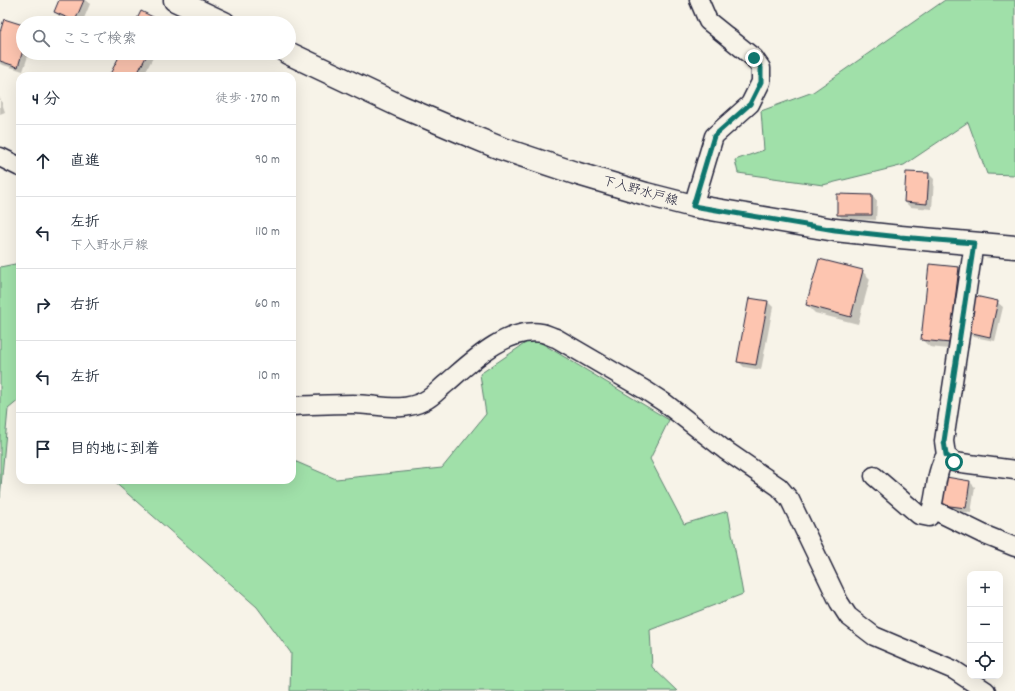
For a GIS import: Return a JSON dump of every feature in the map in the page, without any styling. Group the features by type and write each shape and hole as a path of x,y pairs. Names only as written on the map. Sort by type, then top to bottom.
{"main road":[{"path":"175,0 209,16"},
{"name":"下入野水戸線","path":"296,57 400,106 500,148 575,174 693,206 835,230 1015,247"}],"street":[{"path":"693,206 714,136 750,104 761,82 761,68 754,58 708,21 699,0"},
{"path":"0,157 16,165"},
{"path":"974,243 944,441 946,455 954,462 1015,470"},
{"path":"296,406 354,404 396,408 410,407 426,401 470,362 491,347 510,337 542,333 556,338 645,390 725,450 779,486 790,500 839,602 848,616 874,636 954,670 986,691"},
{"path":"874,476 919,515 929,517 932,509 940,464 946,455"},
{"path":"932,509 985,535 1015,547"}],"green space":[{"path":"945,0 1015,0 1015,175 987,174 968,122 904,165 823,185 738,173 735,160 764,150 761,111 813,92"},
{"path":"16,264 16,402 8,409 0,498 0,267"},
{"path":"533,338 669,420 650,459 684,524 728,511 743,594 650,630 652,667 677,691 290,691 291,653 257,607 117,484 296,484 296,462 336,479 442,468 486,414 480,374"}],"building":[{"path":"59,0 84,0 77,16 63,16 54,12"},
{"path":"141,11 151,16 138,16"},
{"path":"4,19 16,23 16,60 20,60 18,67 0,61 0,32"},
{"path":"117,60 144,60 138,72 111,72"},
{"path":"906,172 929,173 927,204 904,202"},
{"path":"837,194 872,195 872,215 837,215"},
{"path":"819,259 863,270 851,317 806,305"},
{"path":"929,264 959,267 950,343 921,340"},
{"path":"975,296 998,301 990,337 968,332"},
{"path":"749,298 768,301 756,365 737,362"},
{"path":"946,477 970,481 966,508 942,505"}],"route":[{"path":"754,58 761,68 761,82 750,104 714,136 693,206 743,216 835,230 974,243 944,441 946,455 954,462"}]}
